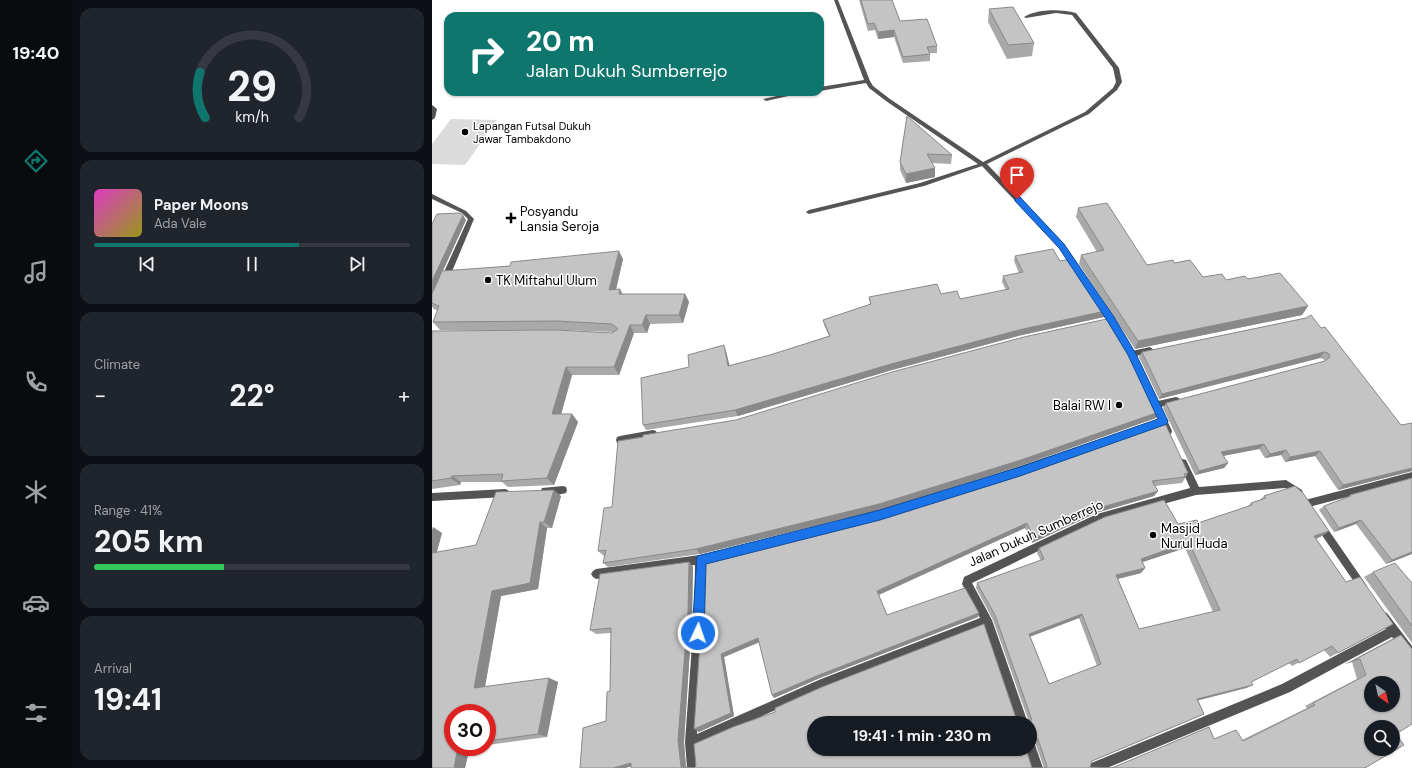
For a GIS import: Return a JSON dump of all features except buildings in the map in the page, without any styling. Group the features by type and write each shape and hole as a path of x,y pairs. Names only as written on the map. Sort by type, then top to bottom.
{"street":[{"path":"836,0 867,81 871,87 984,164 1062,246 1108,320 1122,337"},
{"path":"810,212 922,184 984,164 1087,113 1115,89 1119,82 1116,68 1074,14 1053,10 1026,17"},
{"path":"824,88 867,81"},
{"path":"766,99 782,96"},
{"path":"432,107 434,109 432,118"},
{"path":"432,196 464,212 471,219 442,285"},
{"path":"1131,354 1155,349"},
{"path":"1150,393 1156,405 1160,423 1170,435"},
{"path":"1156,405 1186,398"},
{"path":"620,440 660,434"},
{"path":"813,532 880,515 1128,434"},
{"path":"1180,456 1196,491"},
{"path":"1310,510 1412,476"},
{"name":"Jalan Dukuh Sumberrejo","path":"1020,716 986,620 967,584 967,580 1100,517 1196,491 1286,484 1299,492 1367,593"},
{"path":"532,492 563,490"},
{"path":"432,498 517,493"},
{"path":"596,574 700,560 746,549"},
{"path":"694,768 691,742 699,617 700,560"},
{"path":"1376,606 1393,631 1412,654"},
{"path":"691,742 821,684 986,620"},
{"path":"1093,768 1286,688 1393,631"},
{"path":"1033,756 1037,768"}],"shaded area":[{"name":"Lapangan Futsal Dukuh Jawar Tambakdono","path":"451,119 497,120 465,165 432,164 432,144"}],"place":[{"name":"Lapangan Futsal Dukuh Jawar Tambakdono","path":"465,132"},
{"name":"Posyandu Lansia Seroja","path":"511,218"},
{"name":"TK Miftahul Ulum","path":"488,280"},
{"name":"Balai RW I","path":"1119,405"},
{"name":"Masjid Nurul Huda","path":"1153,535"}],"route":[{"path":"698,633 700,560 753,548 880,515 1020,471 1164,421 1132,354 1111,320 1062,246 1017,199"}]}
